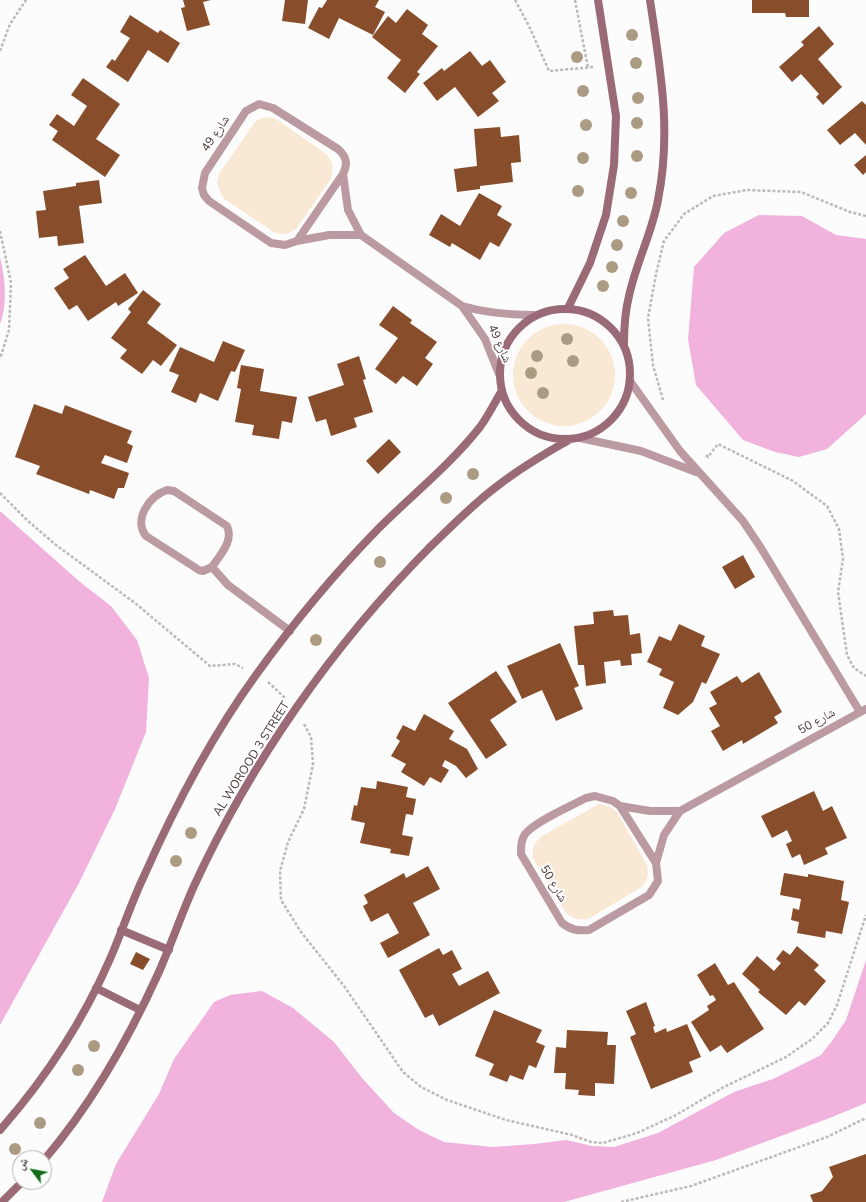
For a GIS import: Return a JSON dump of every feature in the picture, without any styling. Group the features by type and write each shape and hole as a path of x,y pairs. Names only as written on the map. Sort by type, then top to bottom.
{"street":[{"path":"568,308 590,263 606,215 614,165 616,116 610,66 598,0"},
{"path":"624,344 610,326 590,313 568,308 551,309 535,315 521,325 509,339 502,356 499,374 501,392 509,408 524,426 534,432 551,438 569,440 580,438 595,432 612,419 619,411 626,397 630,381 630,362 624,344 624,319 629,294 658,201 664,160 666,119 662,78 650,0"},
{"name":"شارع 49","path":"360,235 329,235 284,245 271,243 209,201 204,195 202,180 205,173 246,111 252,106 267,104 344,154 346,168 343,174 348,210 360,235 462,306 481,312 535,315"},
{"path":"297,241 343,174"},
{"name":"شارع 49","path":"462,306 485,338 499,374"},
{"path":"630,381 662,428 698,474 743,521 863,711"},
{"path":"0,1130 46,1072 73,1031 96,988 143,877 195,773 224,723 256,674 352,557 458,452 481,425 501,392"},
{"path":"580,438 640,451 698,474"},
{"name":"AL WOROOD 3 STREET","path":"52,1150 82,1112 114,1060 169,950 194,887 224,825 258,767 296,709 368,615 408,570 445,533 494,488 530,462 569,440"},
{"path":"167,490 174,491 227,526 230,532 229,540 212,567 199,570 146,536 141,530 140,522 142,514 159,492 167,490"},
{"path":"212,567 228,585 290,631"},
{"name":"شارع 50","path":"680,811 650,810 620,806 604,798 595,796 586,798 533,827 523,838 521,854 562,922 575,930 589,930 649,895 658,881 656,863 664,835 680,811 863,711"},
{"name":"شارع 50","path":"620,806 656,863"},
{"path":"121,930 169,950"},
{"path":"96,988 140,1010"},
{"path":"5,1201 15,1190"}],"path":[{"path":"0,51 10,24 26,0"},
{"path":"515,0 529,26 549,71 610,66"},
{"path":"575,0 588,68"},
{"path":"664,401 653,366 648,318 664,241 684,214 713,196 747,190 801,192 850,212 866,216"},
{"path":"0,231 12,283 9,330 0,359"},
{"path":"703,453 708,457 718,444 793,481 827,506 839,529 843,559 838,592 843,636 847,655 854,668 866,676"},
{"path":"0,493 28,521 56,545 135,603 210,666 235,664 256,674 275,688 296,709 311,737 313,764 304,808 288,842 280,871 281,900 301,932 344,986 403,1072 421,1087 447,1100 506,1120 572,1135 591,1142 604,1143 638,1133 674,1116 724,1087 786,1057 812,1039 828,1023 837,1005 866,915"},
{"path":"621,1202 698,1184 827,1137 866,1118"}],"shaded area":[{"path":"271,117 326,154 332,165 331,179 296,229 290,233 284,234 279,234 272,231 223,198 217,183 219,174 255,122 262,118"},
{"path":"759,215 802,216 836,235 866,239 866,414 827,449 799,457 775,452 743,440 696,385 688,339 694,267 724,233"},
{"path":"0,257 5,300 3,316 0,324"},
{"path":"564,324 583,328 600,339 611,356 615,375 611,394 600,411 583,422 564,426 545,422 528,411 517,394 513,375 517,356 528,339 545,328"},
{"path":"0,511 80,582 111,606 137,640 149,678 146,732 115,809 79,883 0,1025"},
{"path":"599,804 609,806 617,812 647,865 647,878 645,883 640,888 588,919 576,919 566,913 533,858 533,848 535,843 542,836"},
{"path":"866,960 866,1103 716,1160 564,1202 102,1202 116,1164 159,1094 174,1059 214,1002 230,995 262,991 293,1008 334,1042 362,1078 394,1113 419,1130 444,1142 493,1147 566,1140 592,1146 614,1147 658,1133 734,1092 773,1079 821,1055 846,1020"}],"building":[{"path":"183,0 211,0 203,2 210,25 187,31 181,8 185,7"},
{"path":"285,0 308,0 305,24 282,21"},
{"path":"327,0 379,0 375,7 385,12 373,35 339,18 329,39 308,28 319,7 322,8"},
{"path":"752,0 809,0 809,17 786,17 785,13 752,13"},
{"path":"407,9 428,25 422,34 438,46 417,72 420,74 405,93 387,78 401,60 372,37 388,16 396,23"},
{"path":"130,15 158,33 160,30 180,43 168,63 148,50 128,82 106,67 112,59 115,61 130,38 120,32"},
{"path":"819,26 834,44 818,59 842,87 823,105 816,97 819,94 801,74 792,82 779,67 804,45 801,42"},
{"path":"470,51 482,66 490,60 506,82 492,93 499,101 478,117 455,87 437,101 423,83 442,68 444,71"},
{"path":"83,78 120,104 96,139 120,155 105,177 52,140 58,131 49,125 57,114 74,126 87,106 71,95"},
{"path":"862,101 866,105 866,145 855,133 840,145 827,130"},
{"path":"500,127 501,137 519,135 521,162 511,163 513,182 480,186 480,189 457,192 454,169 477,166 474,129"},
{"path":"866,155 866,172 863,175 854,165"},
{"path":"99,180 102,203 79,206 84,243 58,246 57,236 39,238 36,211 46,210 43,191 76,186 76,183"},
{"path":"479,193 502,206 497,215 512,224 499,247 490,242 480,260 452,243 450,247 429,235 441,214 460,226"},
{"path":"85,255 106,286 125,273 138,293 118,306 116,302 88,321 77,305 69,310 54,288 69,278 63,269"},
{"path":"143,290 161,304 147,323 177,345 161,366 153,360 142,374 120,358 127,350 111,338 131,312 128,309"},
{"path":"393,306 412,320 410,323 437,342 425,358 433,364 417,386 403,376 396,384 375,369 398,338 379,325"},
{"path":"223,341 245,350 235,372 231,371 218,401 200,393 196,403 171,392 179,375 169,371 180,347 214,362"},
{"path":"359,356 366,379 363,380 373,412 354,418 357,427 331,436 326,419 316,422 308,397 344,385 337,364"},
{"path":"241,365 264,369 260,391 297,397 292,423 282,421 279,439 252,435 254,425 235,422 241,389 237,388"},
{"path":"34,404 62,414 65,405 132,431 127,443 133,446 127,463 105,455 101,463 129,473 124,488 118,488 114,499 90,490 89,494 36,474 40,466 15,457"},
{"path":"389,439 401,452 378,474 366,461"},
{"path":"743,555 755,577 735,589 722,567"},
{"path":"613,610 614,616 628,615 630,635 640,633 642,653 631,654 632,665 621,666 620,660 604,662 606,683 586,686 584,665 578,665 574,626 594,624 593,612"},
{"path":"679,624 705,636 701,646 720,654 706,684 702,682 693,702 678,715 663,708 674,682 659,675 662,669 647,662 659,636 671,641"},
{"path":"560,643 579,686 574,688 583,709 556,721 542,690 522,699 507,666"},
{"path":"496,671 517,702 490,720 507,745 486,759 448,703"},
{"path":"759,672 782,712 774,717 778,723 743,744 742,740 723,751 711,731 720,726 709,708 717,704 710,692 737,676 742,683"},
{"path":"424,714 454,731 449,739 467,749 478,769 466,778 456,766 445,760 442,766 449,770 441,783 430,777 424,786 401,772 406,764 391,756 400,741 396,738 403,725 415,731"},
{"path":"377,781 408,787 406,797 416,799 413,815 406,814 402,835 413,837 409,856 390,853 391,849 360,843 365,823 351,820 354,805 357,806 361,787 376,789"},
{"path":"814,791 823,811 832,806 847,838 825,848 828,854 804,865 800,854 792,858 786,844 792,841 787,830 772,838 761,816"},
{"path":"428,866 440,889 413,903 430,935 388,958 380,943 399,933 388,913 371,922 363,906 368,903 364,895 404,873 406,878"},
{"path":"784,873 808,877 808,874 844,881 841,900 849,902 842,934 826,931 825,938 797,933 799,922 791,920 793,908 799,910 801,899 780,895"},
{"path":"797,946 819,965 814,970 826,981 805,1006 799,1001 786,1015 758,992 760,990 742,974 757,956 774,971 781,963 776,959 783,950 790,955"},
{"path":"439,948 443,955 452,950 462,969 452,974 459,986 488,971 500,993 439,1026 433,1014 425,1018 399,970"},
{"path":"136,952 150,959 143,970 130,964"},
{"path":"715,963 728,985 734,982 764,1029 727,1053 721,1045 710,1052 691,1022 709,1010 707,1006 716,1000 713,995 710,996 697,975"},
{"path":"646,1002 655,1026 653,1027 655,1033 666,1028 667,1032 687,1024 701,1057 689,1062 693,1072 651,1089 630,1037 636,1034 626,1011"},
{"path":"494,1010 542,1030 536,1042 545,1046 536,1068 529,1065 523,1080 510,1075 507,1082 489,1075 494,1064 475,1056"},
{"path":"567,1030 608,1032 607,1045 616,1045 614,1084 595,1083 595,1096 578,1095 579,1090 565,1089 566,1073 554,1073 556,1047 566,1048"},
{"path":"866,1154 866,1202 813,1202 810,1195 822,1191 833,1177 829,1167"}]}
